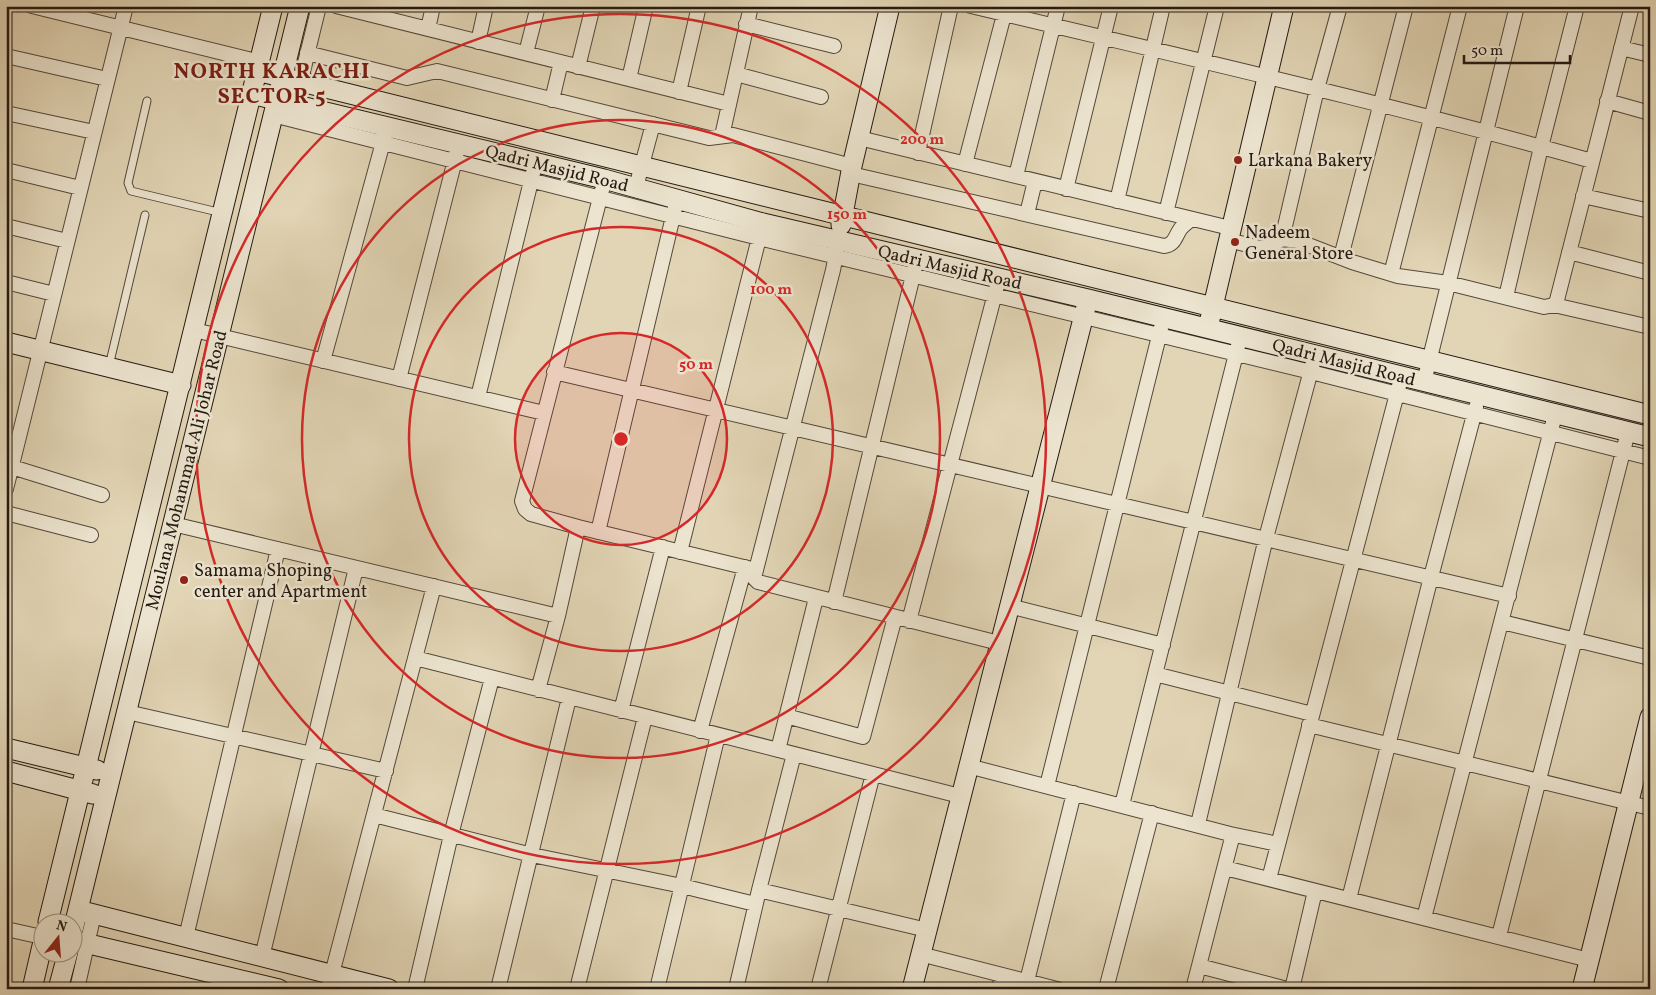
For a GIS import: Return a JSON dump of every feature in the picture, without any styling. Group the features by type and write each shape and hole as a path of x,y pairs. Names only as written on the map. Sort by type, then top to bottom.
{"street":[{"path":"32,6 66,10 258,66"},
{"path":"6,489 126,6"},
{"name":"Moulana Mohammad Ali Johar Road","path":"50,912 273,6"},
{"name":"Moulana Mohammad Ali Johar Road","path":"82,926 106,797 219,336 282,106 292,78 300,6"},
{"path":"292,78 307,53 319,6"},
{"path":"336,6 378,11 428,29 729,104"},
{"path":"428,29 433,6"},
{"path":"478,42 486,6"},
{"path":"526,54 538,6"},
{"path":"578,67 593,6"},
{"path":"629,79 646,6"},
{"path":"679,92 699,6"},
{"path":"722,136 751,6"},
{"path":"700,731 794,428 837,248 851,170 890,6"},
{"path":"918,153 951,6"},
{"path":"971,6 1005,10 1053,26 1380,104 1592,161"},
{"path":"1016,176 1058,6"},
{"path":"1066,189 1111,6"},
{"path":"1117,201 1164,6"},
{"path":"1166,213 1217,6"},
{"path":"1208,328 1284,6"},
{"path":"1282,239 1317,89 1340,6"},
{"path":"1341,257 1406,6"},
{"path":"1391,274 1460,6"},
{"path":"1424,382 1517,6"},
{"path":"1506,297 1541,147 1577,6"},
{"path":"1554,305 1632,6"},
{"path":"965,164 1005,10"},
{"path":"746,24 834,46"},
{"path":"1621,48 1650,55"},
{"path":"307,53 407,78 437,71 709,138 733,135 851,170 1164,246 1170,246 1180,230 1191,219"},
{"path":"6,56 107,79"},
{"path":"552,100 561,62"},
{"name":"Qadri Masjid Road","path":"258,66 292,78 1650,415"},
{"path":"736,74 821,97"},
{"name":"Qadri Masjid Road","path":"251,94 282,106 384,135 602,188 636,187 676,207 761,231 997,286 1088,299 1162,327 1208,328 1238,345 1313,364 1402,376 1424,382 1477,405 1555,415 1650,437"},
{"path":"1607,101 1650,113"},
{"path":"6,113 94,132"},
{"path":"636,187 653,124"},
{"path":"323,361 384,135"},
{"path":"859,138 1191,219 1264,248 1282,239 1298,241 1391,274 1448,284 1544,307 1554,305 1650,326"},
{"path":"399,379 457,152"},
{"path":"6,170 80,188"},
{"path":"478,397 534,171"},
{"path":"1027,214 1034,181"},
{"path":"598,532 676,207 602,188 522,501 525,509 531,514 578,527 598,532 663,547 680,552 751,568"},
{"path":"1583,196 1650,212"},
{"path":"6,226 67,241"},
{"path":"680,552 761,231"},
{"path":"1569,252 1650,273"},
{"path":"834,602 915,267"},
{"path":"6,282 54,294"},
{"path":"910,621 997,286 1083,318 1162,327 1238,345 1122,805"},
{"path":"912,989 1039,485 1088,299"},
{"path":"1047,786 1162,327"},
{"path":"194,330 544,413"},
{"path":"6,342 181,385"},
{"path":"1198,824 1266,538 1313,364 1397,394 1477,405 1550,434 1650,458"},
{"path":"554,372 1509,596"},
{"path":"1269,879 1352,559 1402,376"},
{"path":"1349,899 1477,405"},
{"path":"1424,918 1555,415"},
{"path":"1499,936 1628,432"},
{"path":"12,467 102,495"},
{"path":"6,513 91,534"},
{"path":"173,524 558,616"},
{"path":"538,690 558,616 578,527"},
{"path":"621,711 663,547"},
{"path":"186,937 278,549"},
{"path":"262,957 356,568"},
{"path":"751,568 754,578 758,582 999,643"},
{"path":"330,982 434,586"},
{"path":"778,750 816,598"},
{"path":"1009,606 1163,645"},
{"path":"786,716 863,737 895,617"},
{"path":"1502,622 1650,658"},
{"path":"415,658 960,796"},
{"path":"1155,674 1229,693 1388,744 1650,808"},
{"path":"415,989 451,835 492,678"},
{"path":"498,989 569,698"},
{"path":"127,712 386,771"},
{"path":"577,989 645,717"},
{"path":"1582,989 1628,803 1645,753 1650,717"},
{"path":"657,989 718,735"},
{"path":"6,748 112,774"},
{"path":"736,989 794,754"},
{"path":"968,766 1152,812 1230,834 1278,844"},
{"path":"6,771 106,797"},
{"path":"818,989 873,774"},
{"path":"1027,981 1074,792"},
{"path":"1106,989 1152,812"},
{"path":"374,816 532,855 682,886 756,904"},
{"path":"1193,989 1225,868 1232,838 1230,834"},
{"path":"1225,868 1589,960"},
{"path":"759,890 927,930"},
{"path":"1292,989 1315,891"},
{"path":"86,912 262,957 330,982 389,989"},
{"path":"6,929 32,935"},
{"path":"82,940 280,989"},
{"path":"920,954 1057,989"},
{"path":"32,989 38,962"},
{"path":"58,989 65,962"},
{"path":"77,989 78,962"},
{"path":"1199,966 1287,989"},
{"path":"999,989 1002,975"}],"lane":[{"path":"147,101 128,184 129,188 132,191 223,213"},
{"path":"109,367 145,215"}],"place":[{"name":"Larkana Bakery","path":"1238,160"},
{"name":"Nadeem General Store","path":"1235,242"},
{"name":"Samama Shoping center and Apartment","path":"184,580"}],"district":[{"name":"NORTH KARACHI SECTOR 5","path":"272,82"}]}
